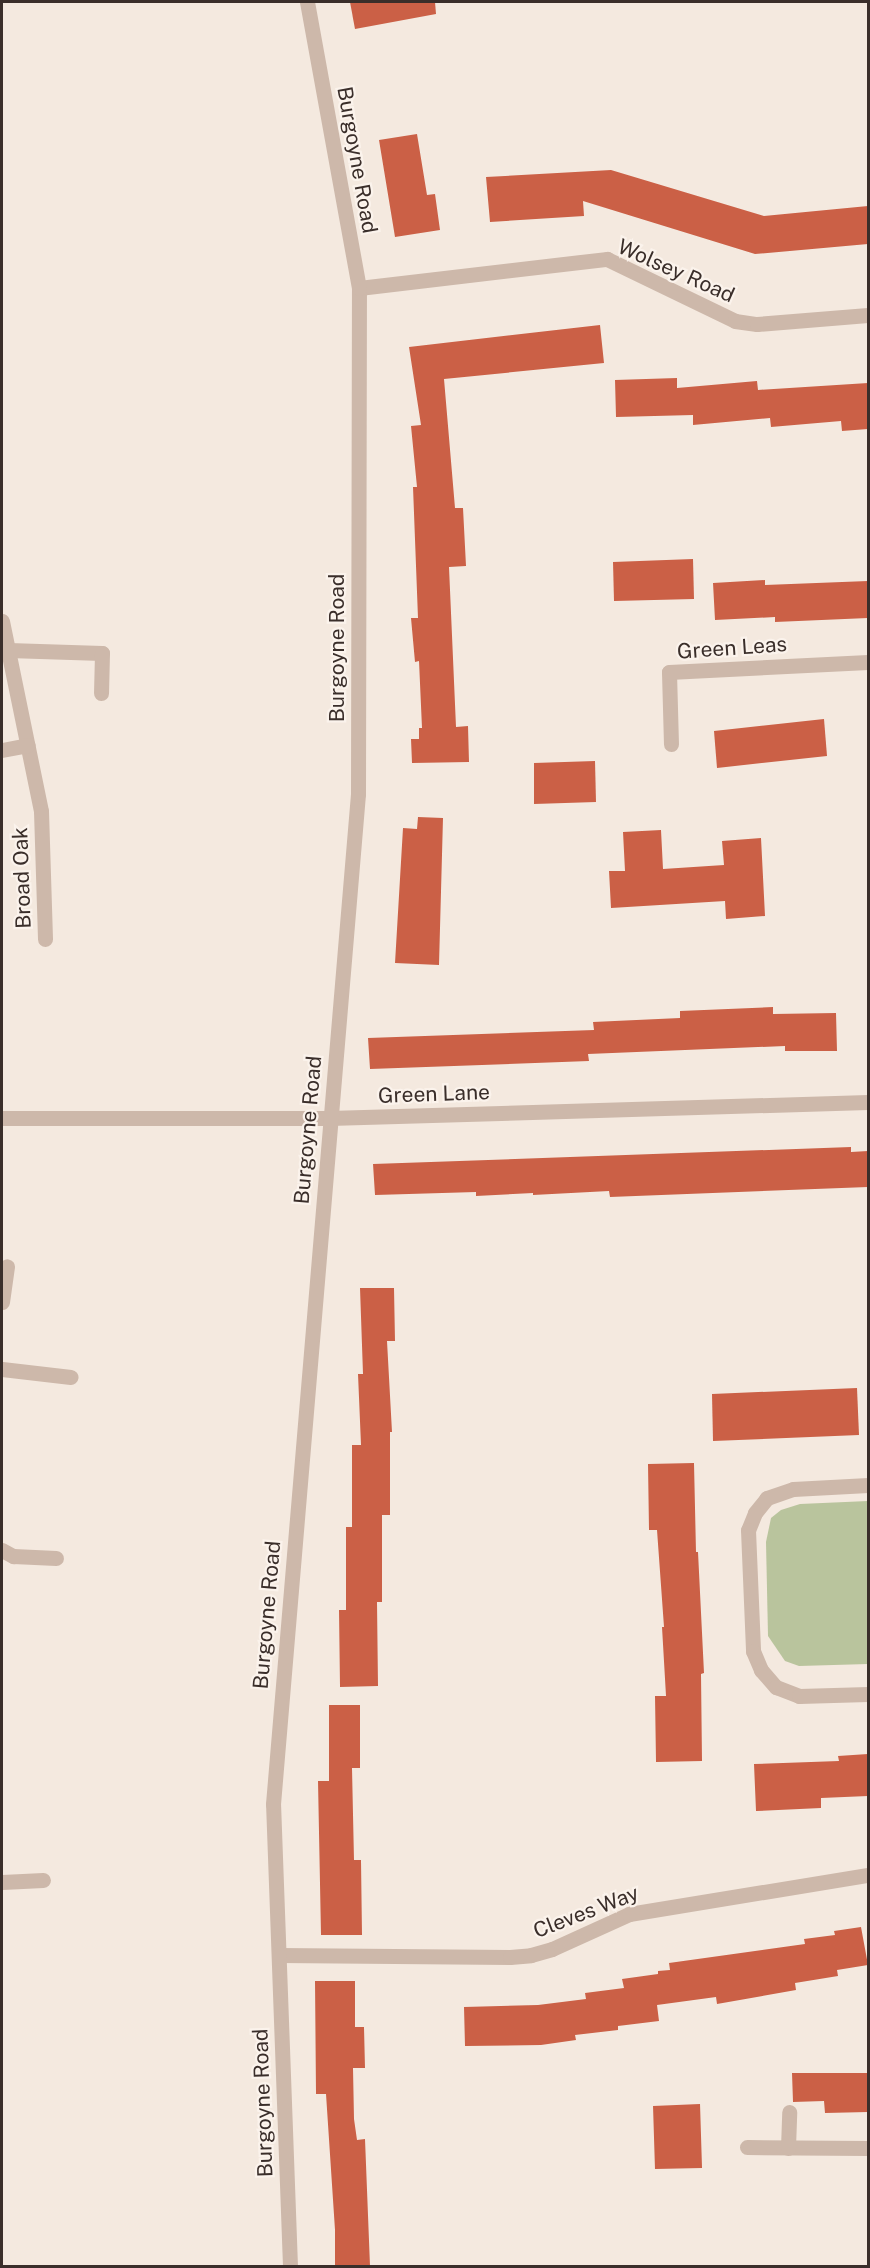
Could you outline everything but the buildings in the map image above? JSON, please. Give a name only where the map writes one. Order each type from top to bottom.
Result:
[{"type":"street","name":"Burgoyne Road","points":[[290,2266],[273,1803],[358,794],[359,288],[307,2]]},
{"type":"street","name":"Wolsey Road","points":[[359,288],[607,260],[735,321],[757,324],[868,315]]},
{"type":"street","name":"Broad Oak","points":[[2,621],[41,811],[45,939]]},
{"type":"street","points":[[8,650],[102,653],[101,693]]},
{"type":"street","name":"Green Leas","points":[[671,744],[669,672],[868,662]]},
{"type":"street","points":[[2,750],[28,745]]},
{"type":"street","name":"Green Lane","points":[[2,1118],[329,1118],[868,1102]]},
{"type":"street","points":[[2,1302],[7,1266]]},
{"type":"street","points":[[2,1369],[71,1377]]},
{"type":"street","points":[[868,1485],[793,1489],[767,1498],[755,1513],[748,1530],[753,1651],[761,1670],[776,1687],[799,1696],[868,1694]]},
{"type":"street","points":[[2,1550],[13,1556],[56,1558]]},
{"type":"street","name":"Cleves Way","points":[[279,1955],[510,1958],[552,1949],[629,1914],[868,1875]]},
{"type":"street","points":[[2,1882],[44,1880]]},
{"type":"street","points":[[788,2148],[789,2112]]},
{"type":"street","points":[[747,2147],[868,2148]]},
{"type":"green space","points":[[868,1501],[868,1664],[799,1666],[785,1661],[768,1636],[766,1542],[771,1518],[781,1510],[800,1504]]}]
